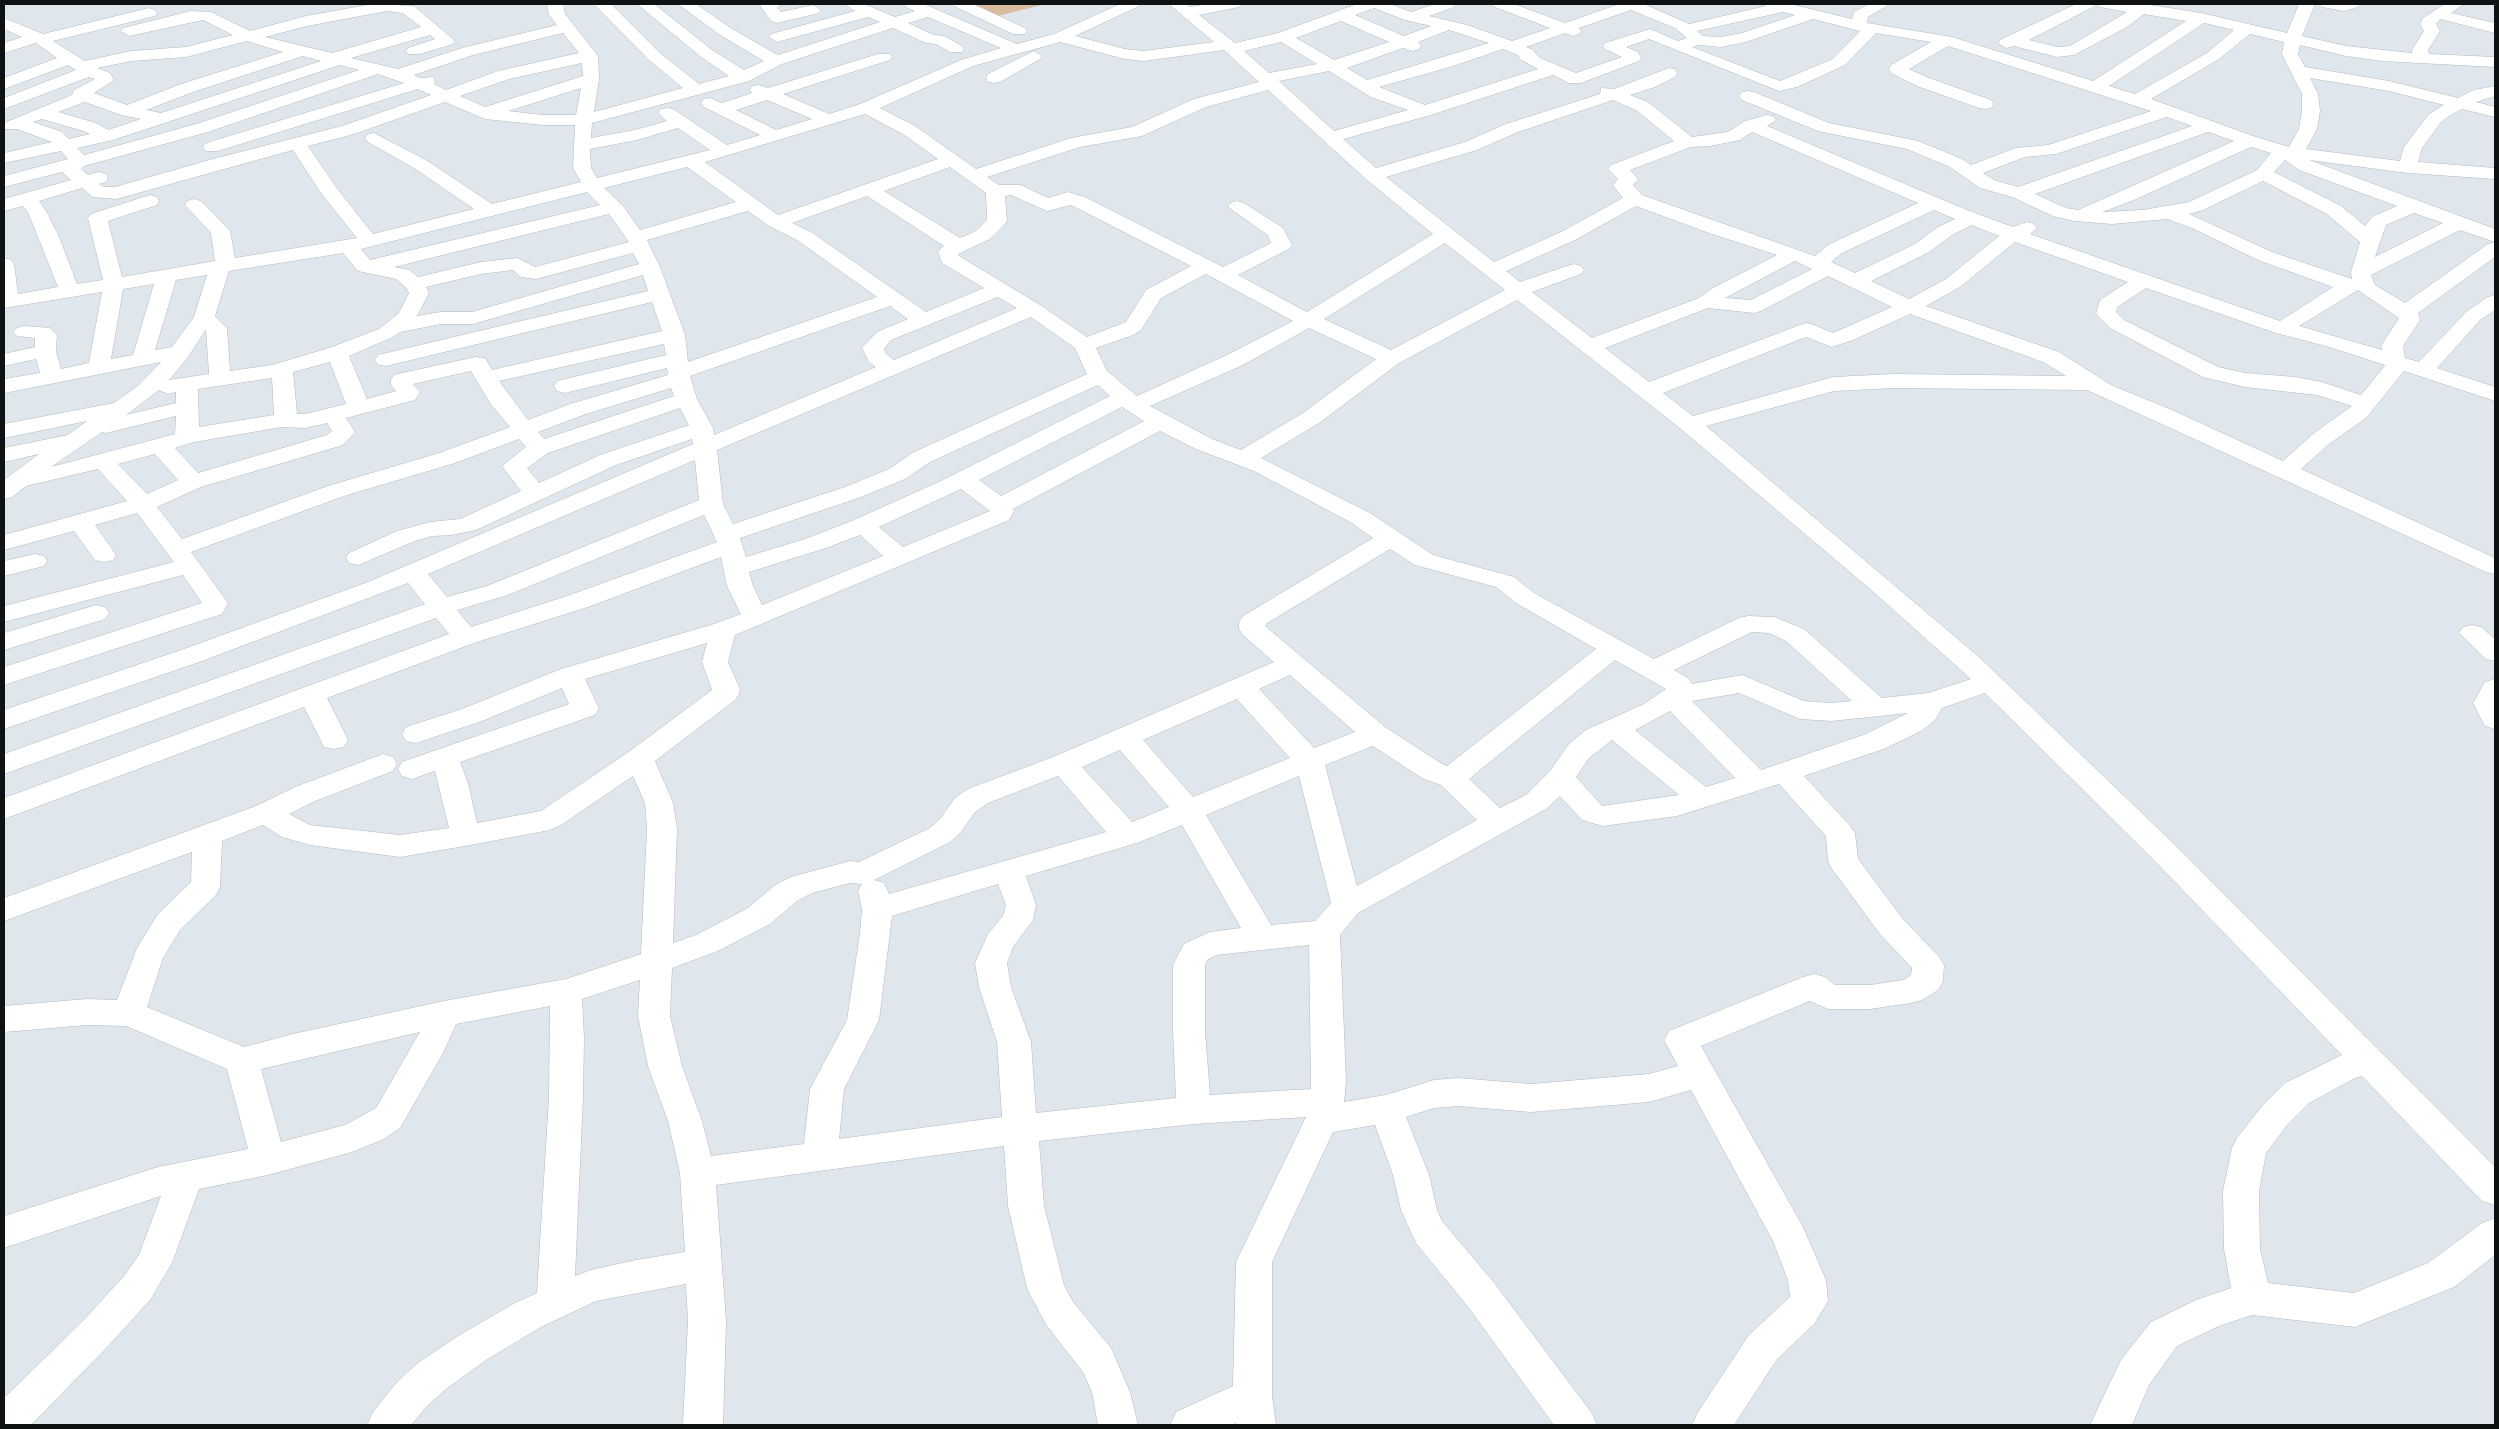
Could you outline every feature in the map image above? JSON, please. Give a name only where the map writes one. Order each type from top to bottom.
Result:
[{"type":"street","points":[[4,48],[43,41],[189,4]]},
{"type":"street","points":[[312,4],[322,18]]},
{"type":"street","points":[[602,4],[654,56],[694,91],[720,109],[776,137]]},
{"type":"street","points":[[645,4],[706,53],[764,94],[829,120]]},
{"type":"street","points":[[686,4],[726,32],[776,62]]},
{"type":"street","points":[[768,4],[777,18],[829,6]]},
{"type":"street","points":[[852,4],[932,40],[938,39],[956,49]]},
{"type":"street","points":[[910,4],[1018,50]]},
{"type":"street","points":[[961,4],[1048,41],[1144,56],[1230,47],[1284,37],[1371,4]]},
{"type":"street","points":[[12,300],[348,246],[691,161],[776,137],[866,108],[913,72],[967,63],[1048,41],[1132,4]]},
{"type":"street","points":[[1182,8],[1234,4]]},
{"type":"street","points":[[1377,4],[1411,17],[1468,26],[1507,46],[1527,53],[1526,56],[1575,79],[1642,106],[1679,137],[1689,142]]},
{"type":"street","points":[[1411,17],[1449,4]]},
{"type":"street","points":[[1865,27],[1860,15],[1880,4]]},
{"type":"street","points":[[1999,56],[1988,50],[2014,41],[2088,4]]},
{"type":"street","points":[[2111,4],[2201,18],[2247,28],[2291,47],[2445,84],[2460,90],[2467,101]]},
{"type":"street","points":[[1865,27],[1839,62],[1791,83],[1748,96],[1824,127],[1912,145],[1970,172],[1987,184],[2019,193],[2067,213],[2112,218],[2169,213],[2209,201],[2263,174],[2288,152],[2308,129],[2311,111],[2310,94],[2298,71],[2291,47],[2307,4]]},
{"type":"street","points":[[2326,4],[2344,6],[2353,4]]},
{"type":"street","points":[[2422,59],[2420,50],[2432,31],[2428,24],[2436,14],[2456,4]]},
{"type":"street","points":[[115,5],[143,5]]},
{"type":"street","points":[[4,104],[55,86],[78,61],[140,58],[186,52],[362,7],[392,5],[408,9],[446,41],[202,128],[4,182]]},
{"type":"street","points":[[1366,86],[1566,28],[1621,5],[1686,29],[1698,40]]},
{"type":"street","points":[[1686,29],[1736,11],[1777,5],[1865,27],[1946,40],[2138,100],[2250,141],[2288,152],[2408,168]]},
{"type":"street","points":[[1182,8],[1269,81],[1372,175],[1689,424],[1878,583],[1989,682],[2162,850],[2495,1190]]},
{"type":"street","points":[[1410,44],[1519,8]]},
{"type":"street","points":[[972,176],[1077,142],[1136,132],[1200,104],[1269,81],[1332,67],[1468,26],[1519,8],[1632,55],[1632,58],[1575,79]]},
{"type":"street","points":[[2014,41],[2039,48],[2067,52],[2105,34],[2142,8]]},
{"type":"street","points":[[1570,10],[1593,18]]},
{"type":"street","points":[[1736,11],[1767,30]]},
{"type":"street","points":[[777,37],[870,12]]},
{"type":"street","points":[[583,131],[657,107],[694,91],[740,78],[776,62],[928,12]]},
{"type":"street","points":[[1677,46],[1698,40],[1721,42],[1767,30],[1812,14]]},
{"type":"street","points":[[2436,14],[2495,28]]},
{"type":"street","points":[[4,84],[78,61],[130,31],[191,16],[205,15],[248,36],[270,44],[373,67],[398,74],[419,84]]},
{"type":"street","points":[[485,32],[560,15]]},
{"type":"street","points":[[560,15],[590,56],[591,79],[583,131],[582,168],[592,186],[612,207],[638,241],[664,303],[674,335],[679,378],[704,437],[711,504],[755,617]]},
{"type":"street","points":[[398,74],[468,51],[560,15]]},
{"type":"street","points":[[1341,15],[1410,44],[1444,64]]},
{"type":"street","points":[[2105,34],[2156,40],[2171,37],[2201,18]]},
{"type":"street","points":[[4,23],[43,41],[106,80],[82,95],[10,125]]},
{"type":"street","points":[[2121,24],[2136,37]]},
{"type":"street","points":[[4,158],[107,136],[432,28]]},
{"type":"street","points":[[2138,100],[2213,56],[2247,28]]},
{"type":"street","points":[[130,31],[133,32],[140,58]]},
{"type":"street","points":[[1611,46],[1650,34],[1778,86]]},
{"type":"street","points":[[1284,37],[1366,86],[1398,102],[1425,110]]},
{"type":"street","points":[[850,38],[913,72]]},
{"type":"street","points":[[1946,40],[1897,69],[1923,82],[1985,104]]},
{"type":"street","points":[[2095,87],[2156,40]]},
{"type":"street","points":[[4,65],[43,41]]},
{"type":"street","points":[[994,78],[1037,54],[1048,41]]},
{"type":"street","points":[[483,64],[578,42]]},
{"type":"street","points":[[216,61],[270,44]]},
{"type":"street","points":[[2291,47],[2422,59],[2495,62]]},
{"type":"street","points":[[822,48],[855,65]]},
{"type":"street","points":[[127,110],[187,88],[300,52]]},
{"type":"street","points":[[1368,55],[1402,76]]},
{"type":"street","points":[[192,152],[419,84],[447,85],[504,75],[590,56]]},
{"type":"street","points":[[1505,64],[1526,56]]},
{"type":"street","points":[[720,109],[884,57]]},
{"type":"street","points":[[2452,79],[2472,62]]},
{"type":"street","points":[[535,68],[558,88]]},
{"type":"street","points":[[1331,137],[1555,69]]},
{"type":"street","points":[[2298,71],[2467,101],[2495,112]]},
{"type":"street","points":[[1372,175],[1471,146],[1512,128],[1648,83],[1669,73]]},
{"type":"street","points":[[485,114],[558,88],[591,79]]},
{"type":"street","points":[[447,85],[485,114],[543,120],[583,131],[623,138],[681,122]]},
{"type":"street","points":[[10,125],[56,136],[79,160],[70,170],[100,193],[116,193],[219,163],[298,144],[381,120],[447,85]]},
{"type":"street","points":[[55,86],[127,110],[161,118]]},
{"type":"street","points":[[1398,102],[1428,91],[1456,100],[1477,112]]},
{"type":"street","points":[[2495,91],[2443,112],[2428,126],[2413,147],[2409,157],[2408,168],[2423,190],[2458,223],[2495,236]]},
{"type":"street","points":[[101,102],[126,93]]},
{"type":"street","points":[[657,107],[725,152]]},
{"type":"street","points":[[866,108],[909,130],[950,162],[995,191],[1014,189],[1047,205],[1068,198],[1078,201],[1306,320],[1391,358]]},
{"type":"street","points":[[1970,172],[2022,152],[2050,150],[2168,111]]},
{"type":"street","points":[[42,113],[90,127],[107,136]]},
{"type":"street","points":[[1790,113],[1751,125],[1734,136],[1723,140],[1689,142],[1617,169],[1629,179],[1622,185],[1636,199],[1716,229],[1794,254],[1910,307],[2051,358],[2103,390],[2495,566]]},
{"type":"street","points":[[1751,125],[2013,234],[2283,329],[2333,341],[2495,394]]},
{"type":"street","points":[[2019,193],[2208,126]]},
{"type":"street","points":[[374,138],[420,164],[488,210]]},
{"type":"street","points":[[1647,391],[1807,329],[1832,341],[1910,307],[1953,283],[2013,234],[2067,213],[2127,196],[2250,141]]},
{"type":"street","points":[[298,144],[328,188],[369,241]]},
{"type":"street","points":[[2288,152],[2306,166],[2423,190]]},
{"type":"street","points":[[691,161],[776,222],[804,236],[924,320]]},
{"type":"street","points":[[776,222],[950,162]]},
{"type":"street","points":[[2263,174],[2334,210],[2346,218],[2371,242]]},
{"type":"street","points":[[2358,280],[2374,227],[2379,221],[2423,190],[2495,174]]},
{"type":"street","points":[[4,205],[112,175]]},
{"type":"street","points":[[99,368],[114,283],[98,218],[206,183]]},
{"type":"street","points":[[870,190],[958,246]]},
{"type":"street","points":[[995,191],[997,221],[983,235],[948,251],[950,259],[1033,310],[1084,345],[1100,376],[1130,400],[1160,422],[1204,444],[1262,466],[1338,506],[1424,560],[1494,576],[1525,598],[1678,684],[1678,694],[1756,782]]},
{"type":"street","points":[[27,199],[49,237],[69,290]]},
{"type":"street","points":[[1492,270],[1559,240],[1636,199]]},
{"type":"street","points":[[1706,302],[1754,306],[1823,266],[1835,249],[1914,210],[1936,203]]},
{"type":"street","points":[[414,284],[481,268],[517,264],[528,273],[536,273],[751,204]]},
{"type":"street","points":[[7,489],[147,390],[166,371],[204,317],[220,267],[225,262],[223,239],[220,231],[194,205]]},
{"type":"street","points":[[365,267],[612,207]]},
{"type":"street","points":[[1084,345],[1134,326],[1153,294],[1172,282],[1215,271],[1282,245],[1276,232],[1237,207]]},
{"type":"street","points":[[2169,213],[2199,224],[2266,256],[2358,280],[2368,289],[2406,312],[2410,320],[2392,346],[2396,363],[2395,368],[2373,393],[2367,404],[2353,418],[2321,439],[2298,461],[2284,470]]},
{"type":"street","points":[[1854,282],[1922,248],[1945,231],[1972,218]]},
{"type":"street","points":[[2283,329],[2297,317],[2358,280],[2458,223]]},
{"type":"street","points":[[730,550],[817,543],[864,525],[1130,400],[1235,360],[1306,320],[1446,234]]},
{"type":"street","points":[[147,390],[274,371],[338,353],[386,333],[406,317],[415,304],[419,292],[414,284],[402,274],[365,267],[348,246]]},
{"type":"street","points":[[2406,312],[2495,248]]},
{"type":"street","points":[[1590,346],[1706,302],[1718,293],[1794,254]]},
{"type":"street","points":[[4,264],[12,300],[24,332]]},
{"type":"street","points":[[394,326],[441,318],[473,318],[650,267]]},
{"type":"street","points":[[1243,459],[1311,418],[1391,358],[1499,303],[1518,290],[1574,270]]},
{"type":"street","points":[[536,273],[553,295]]},
{"type":"street","points":[[142,359],[166,275]]},
{"type":"street","points":[[2143,281],[2107,304],[2106,312],[2117,324],[2211,372],[2236,378],[2295,384],[2322,389],[2367,404]]},
{"type":"street","points":[[892,369],[876,356],[873,348],[884,336],[1000,289]]},
{"type":"street","points":[[4,614],[182,557],[336,491],[447,458],[578,409],[679,378],[894,298]]},
{"type":"street","points":[[2422,371],[2473,316],[2495,301]]},
{"type":"street","points":[[7,489],[187,436],[286,421],[305,421],[408,395],[409,392],[402,385],[402,380],[476,360],[664,303]]},
{"type":"street","points":[[4,720],[277,624],[413,572],[704,437],[892,369],[1033,310]]},
{"type":"street","points":[[204,317],[217,328],[220,380]]},
{"type":"street","points":[[4,339],[24,332],[43,332],[46,335],[45,351],[52,377]]},
{"type":"street","points":[[386,360],[476,360],[553,363],[674,335]]},
{"type":"street","points":[[4,360],[45,351]]},
{"type":"street","points":[[4,386],[180,352]]},
{"type":"street","points":[[338,353],[359,408]]},
{"type":"street","points":[[476,360],[522,429],[540,448]]},
{"type":"street","points":[[553,363],[578,409]]},
{"type":"street","points":[[274,371],[283,374],[286,421]]},
{"type":"street","points":[[4,809],[465,637],[730,550],[844,495],[897,474],[931,452],[1100,376]]},
{"type":"street","points":[[565,386],[679,378]]},
{"type":"street","points":[[534,493],[514,466],[540,448],[679,378]]},
{"type":"street","points":[[1689,424],[1833,384],[1894,381],[2092,383]]},
{"type":"street","points":[[187,384],[187,436]]},
{"type":"street","points":[[4,431],[125,407]]},
{"type":"street","points":[[4,455],[188,407]]},
{"type":"street","points":[[4,543],[81,523],[143,504],[193,482],[335,440],[344,432],[333,415]]},
{"type":"street","points":[[1000,506],[1160,422]]},
{"type":"street","points":[[358,558],[406,536],[430,529],[467,525],[608,460],[704,437]]},
{"type":"street","points":[[159,445],[193,482]]},
{"type":"street","points":[[4,676],[212,608],[215,602],[143,504],[102,460]]},
{"type":"street","points":[[416,734],[472,715],[570,675],[722,630],[900,558],[1000,515],[1002,511],[1000,506],[962,479]]},
{"type":"street","points":[[4,764],[441,606],[496,591],[711,504]]},
{"type":"street","points":[[81,523],[104,555]]},
{"type":"street","points":[[864,525],[900,558]]},
{"type":"street","points":[[1390,538],[1252,622],[1252,629],[1375,734],[1432,771],[1451,778],[1497,822]]},
{"type":"street","points":[[4,569],[35,561]]},
{"type":"street","points":[[413,572],[465,637]]},
{"type":"street","points":[[4,642],[96,613]]},
{"type":"street","points":[[1653,670],[1748,624],[1774,625],[1801,640],[1878,709]]},
{"type":"street","points":[[266,814],[292,830],[310,836],[377,845],[400,846],[540,823],[551,818],[640,758],[725,694],[726,689],[715,662],[722,630]]},
{"type":"street","points":[[2472,633],[2495,653]]},
{"type":"street","points":[[1451,778],[1615,647]]},
{"type":"street","points":[[4,1019],[87,1012],[129,1013],[242,1062],[293,1047],[444,1014],[566,991],[655,963],[716,938],[759,916],[786,893],[802,885],[850,872],[863,873],[940,835],[950,826],[965,804],[978,796],[1063,764],[1292,664]]},
{"type":"street","points":[[412,770],[572,712],[585,710],[570,675]]},
{"type":"street","points":[[1190,1425],[1254,1411],[1254,1262],[1324,1111],[1329,1081],[1324,932],[1347,905],[1536,802],[1560,778],[1578,751],[1596,737],[1654,710],[1678,694],[1742,684],[1800,710],[1831,712],[1878,709],[1931,702],[1989,682]]},
{"type":"street","points":[[1241,686],[1310,762],[1347,905]]},
{"type":"street","points":[[2495,688],[2487,704],[2495,720]]},
{"type":"street","points":[[311,694],[334,740]]},
{"type":"street","points":[[1560,778],[1592,813],[1603,816],[1677,806],[1756,782],[1876,740],[1911,725],[1925,714],[1931,702]]},
{"type":"street","points":[[1615,728],[1702,799]]},
{"type":"street","points":[[877,909],[1127,836],[1375,734]]},
{"type":"street","points":[[1124,737],[1189,811],[1262,936]]},
{"type":"street","points":[[444,757],[454,783],[465,836]]},
{"type":"street","points":[[640,758],[659,803],[662,829],[654,1016],[665,1066],[685,1120],[698,1174],[705,1265],[707,1331],[703,1425]]},
{"type":"street","points":[[4,910],[207,834],[266,814],[305,794],[383,764]]},
{"type":"street","points":[[1063,764],[1127,836]]},
{"type":"street","points":[[1712,1425],[1763,1347],[1801,1312],[1809,1301],[1808,1280],[1789,1236],[1681,1040],[1814,986],[1828,997],[1870,997],[1910,991],[1927,981],[1928,965],[1891,926],[1843,861],[1840,833],[1784,772]]},
{"type":"street","points":[[129,1013],[148,956],[169,922],[205,887],[207,880],[207,834]]},
{"type":"street","points":[[1009,872],[1021,905],[1018,920],[999,942],[991,963],[995,987],[1014,1042],[1026,1206],[1046,1288],[1060,1314],[1097,1360],[1110,1392],[1119,1425]]},
{"type":"street","points":[[820,1156],[827,1089],[863,1020],[876,933],[877,909],[872,880],[863,873]]},
{"type":"street","points":[[1194,1110],[1189,1032],[1189,965],[1195,952],[1210,944],[1262,936],[1324,932]]},
{"type":"street","points":[[555,1303],[567,1087],[568,1038],[566,991]]},
{"type":"street","points":[[4,1232],[131,1190],[186,1176],[268,1160],[352,1138],[388,1118],[431,1044],[444,1014]]},
{"type":"street","points":[[2252,1298],[2242,1249],[2241,1191],[2249,1148],[2275,1115],[2297,1092],[2343,1069],[2367,1060]]},
{"type":"street","points":[[242,1062],[268,1160]]},
{"type":"street","points":[[698,1174],[1020,1128],[1194,1110],[1324,1111],[1386,1109],[1434,1094],[1458,1092],[1531,1098],[1649,1088],[1681,1080],[1697,1072]]},
{"type":"street","points":[[1386,1109],[1412,1175],[1419,1210],[1429,1232],[1482,1296],[1577,1425]]},
{"type":"street","points":[[4,1425],[96,1333],[137,1288],[154,1263],[186,1176]]},
{"type":"street","points":[[2110,1425],[2115,1419],[2135,1373],[2164,1334],[2209,1312],[2252,1298],[2355,1310],[2441,1275],[2495,1234]]},
{"type":"street","points":[[387,1425],[412,1394],[432,1376],[472,1348],[528,1315],[591,1286],[636,1276],[705,1265]]},
{"type":"shaded area","points":[[970,4],[1045,4],[998,16]]}]
